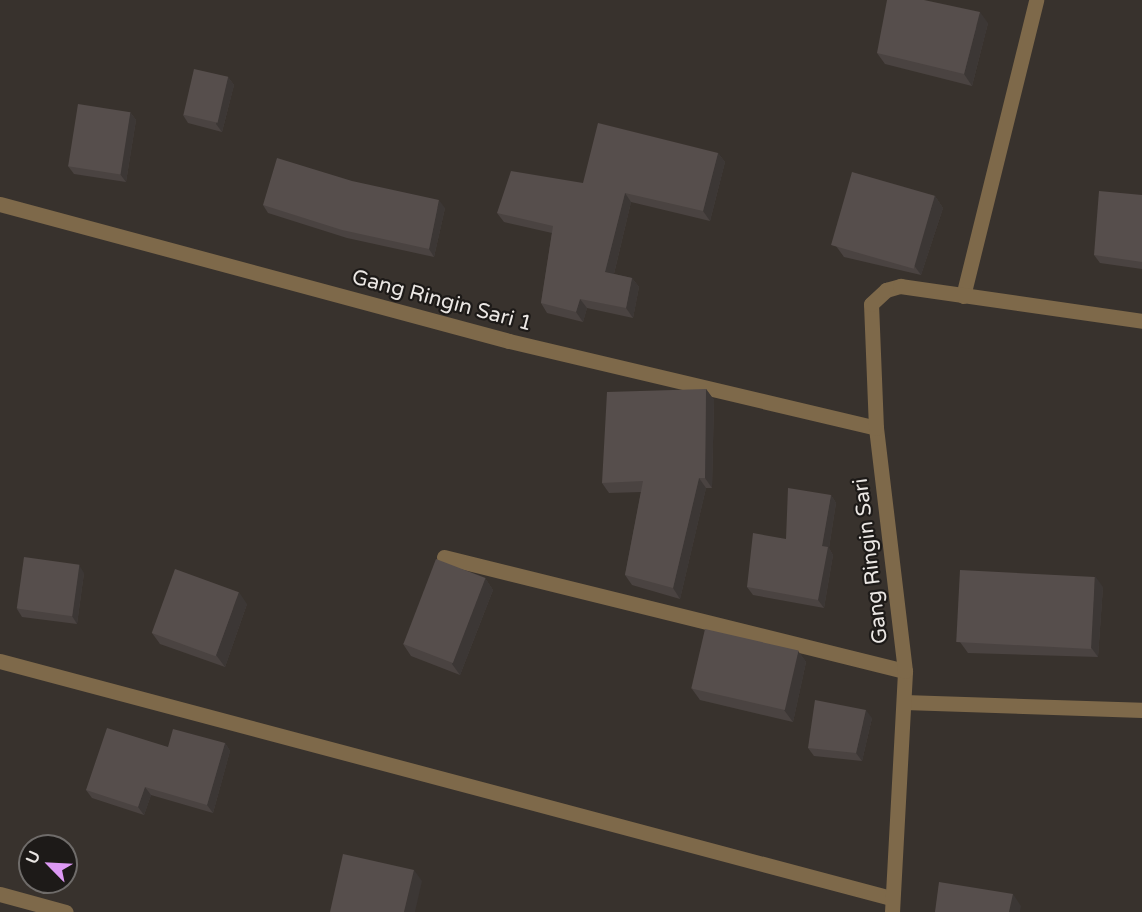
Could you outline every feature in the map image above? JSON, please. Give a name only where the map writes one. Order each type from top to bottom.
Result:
[{"type":"street","points":[[1036,0],[963,296],[1142,321]]},
{"type":"street","name":"Gang Ringin Sari 1","points":[[0,204],[509,341],[876,428]]},
{"type":"street","name":"Gang Ringin Sari","points":[[892,905],[904,702],[876,428],[871,304],[886,290],[900,286],[963,296]]},
{"type":"street","points":[[444,557],[899,670]]},
{"type":"street","points":[[0,661],[892,905]]},
{"type":"street","points":[[904,702],[1142,710]]},
{"type":"street","points":[[0,894],[66,912]]},
{"type":"building","points":[[887,0],[924,0],[980,12],[964,74],[877,53]]},
{"type":"building","points":[[194,69],[228,77],[218,123],[183,115]]},
{"type":"building","points":[[78,104],[130,112],[120,175],[68,166]]},
{"type":"building","points":[[598,123],[718,153],[703,211],[625,193],[605,272],[632,278],[626,308],[580,299],[576,312],[541,303],[553,226],[497,213],[511,171],[583,183]]},
{"type":"building","points":[[277,158],[352,181],[439,200],[429,249],[342,230],[263,205]]},
{"type":"building","points":[[852,172],[935,196],[914,269],[831,245]]},
{"type":"building","points":[[1099,191],[1142,195],[1142,262],[1094,255]]},
{"type":"building","points":[[706,389],[705,478],[699,478],[673,588],[625,575],[643,481],[602,483],[607,392]]},
{"type":"building","points":[[788,488],[831,495],[822,546],[828,547],[818,600],[747,587],[753,533],[786,539]]},
{"type":"building","points":[[24,557],[79,565],[72,616],[17,608]]},
{"type":"building","points":[[436,559],[485,578],[453,663],[403,644]]},
{"type":"building","points":[[175,569],[239,592],[216,656],[152,633]]},
{"type":"building","points":[[960,570],[1095,577],[1091,649],[956,642]]},
{"type":"building","points":[[705,629],[799,651],[785,710],[691,688]]},
{"type":"building","points":[[815,700],[866,710],[856,753],[808,748]]},
{"type":"building","points":[[107,728],[168,747],[173,729],[225,743],[207,805],[145,787],[138,807],[86,790]]},
{"type":"building","points":[[343,854],[414,870],[404,912],[330,912]]},
{"type":"building","points":[[939,882],[1013,894],[1009,912],[935,912]]}]
